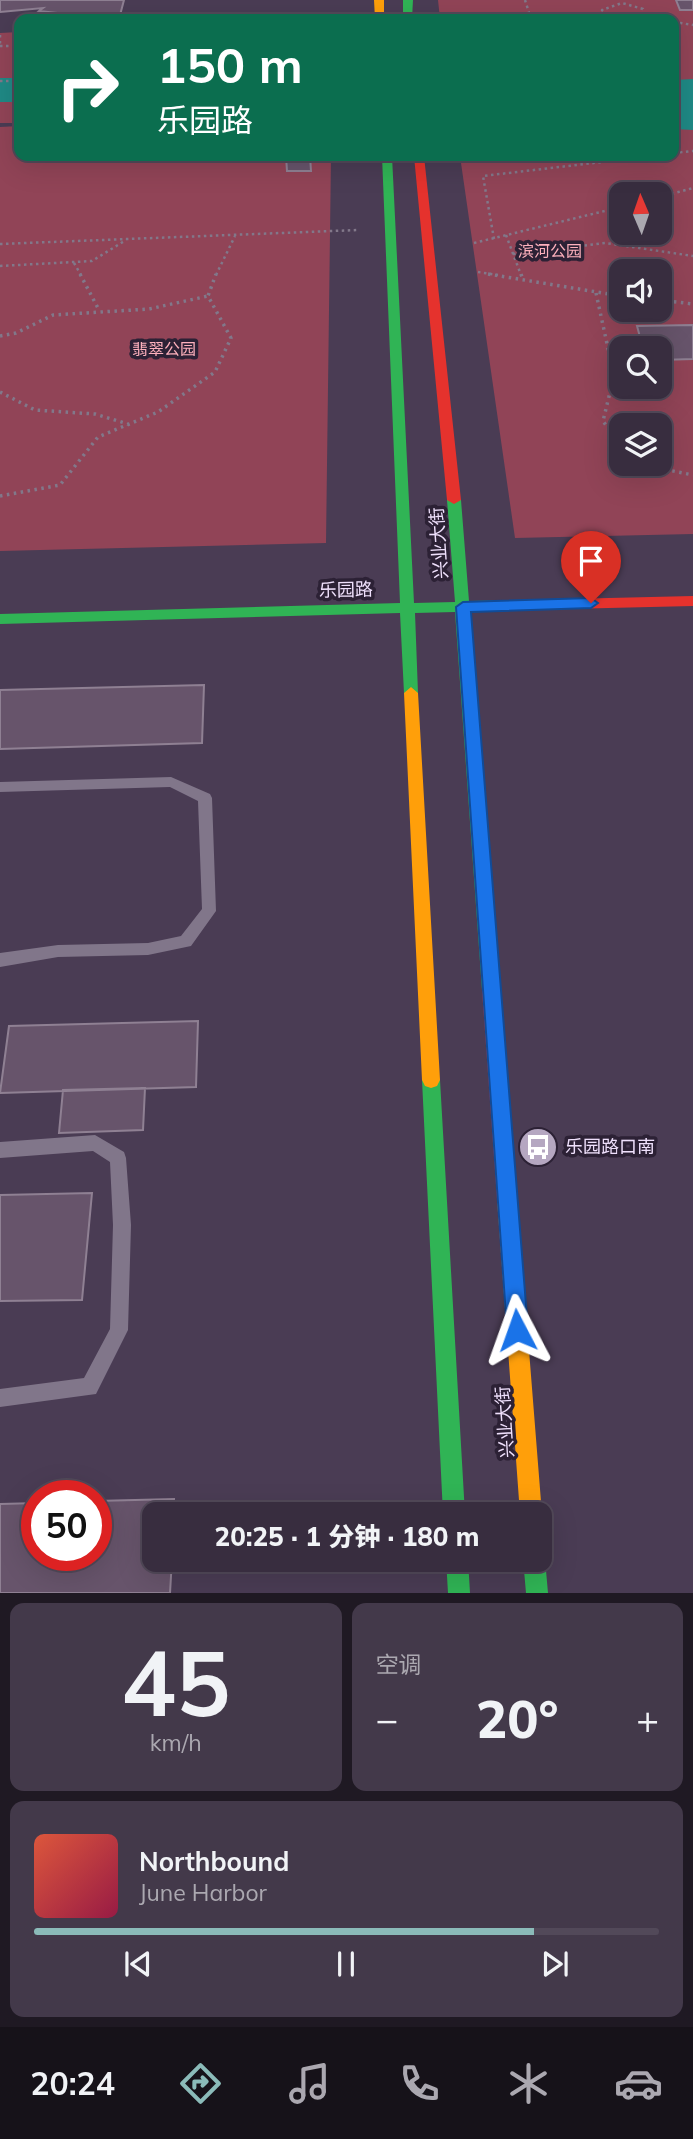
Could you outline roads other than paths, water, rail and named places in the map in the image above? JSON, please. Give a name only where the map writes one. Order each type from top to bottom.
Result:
[{"type":"main road","name":"兴业大街","points":[[387,161],[406,608],[453,1502]]},
{"type":"main road","name":"兴业大街","points":[[420,161],[453,480],[530,1502]]},
{"type":"main road","name":"乐园路","points":[[0,619],[693,601]]},
{"type":"main road","points":[[458,1572],[459,1593]]},
{"type":"main road","points":[[535,1572],[537,1593]]},
{"type":"lane","points":[[0,787],[171,782],[205,799],[209,911],[186,941],[148,948],[58,951],[0,960]]},
{"type":"lane","points":[[0,1150],[95,1143],[118,1158],[122,1225],[119,1330],[89,1387],[0,1398]]},
{"type":"waterway","points":[[0,90],[14,90]]},
{"type":"place","name":"乐园路口南","points":[[538,1147]]},
{"type":"park label","name":"滨河公园","points":[[550,251]]},
{"type":"park label","name":"翡翠公园","points":[[164,349]]}]
